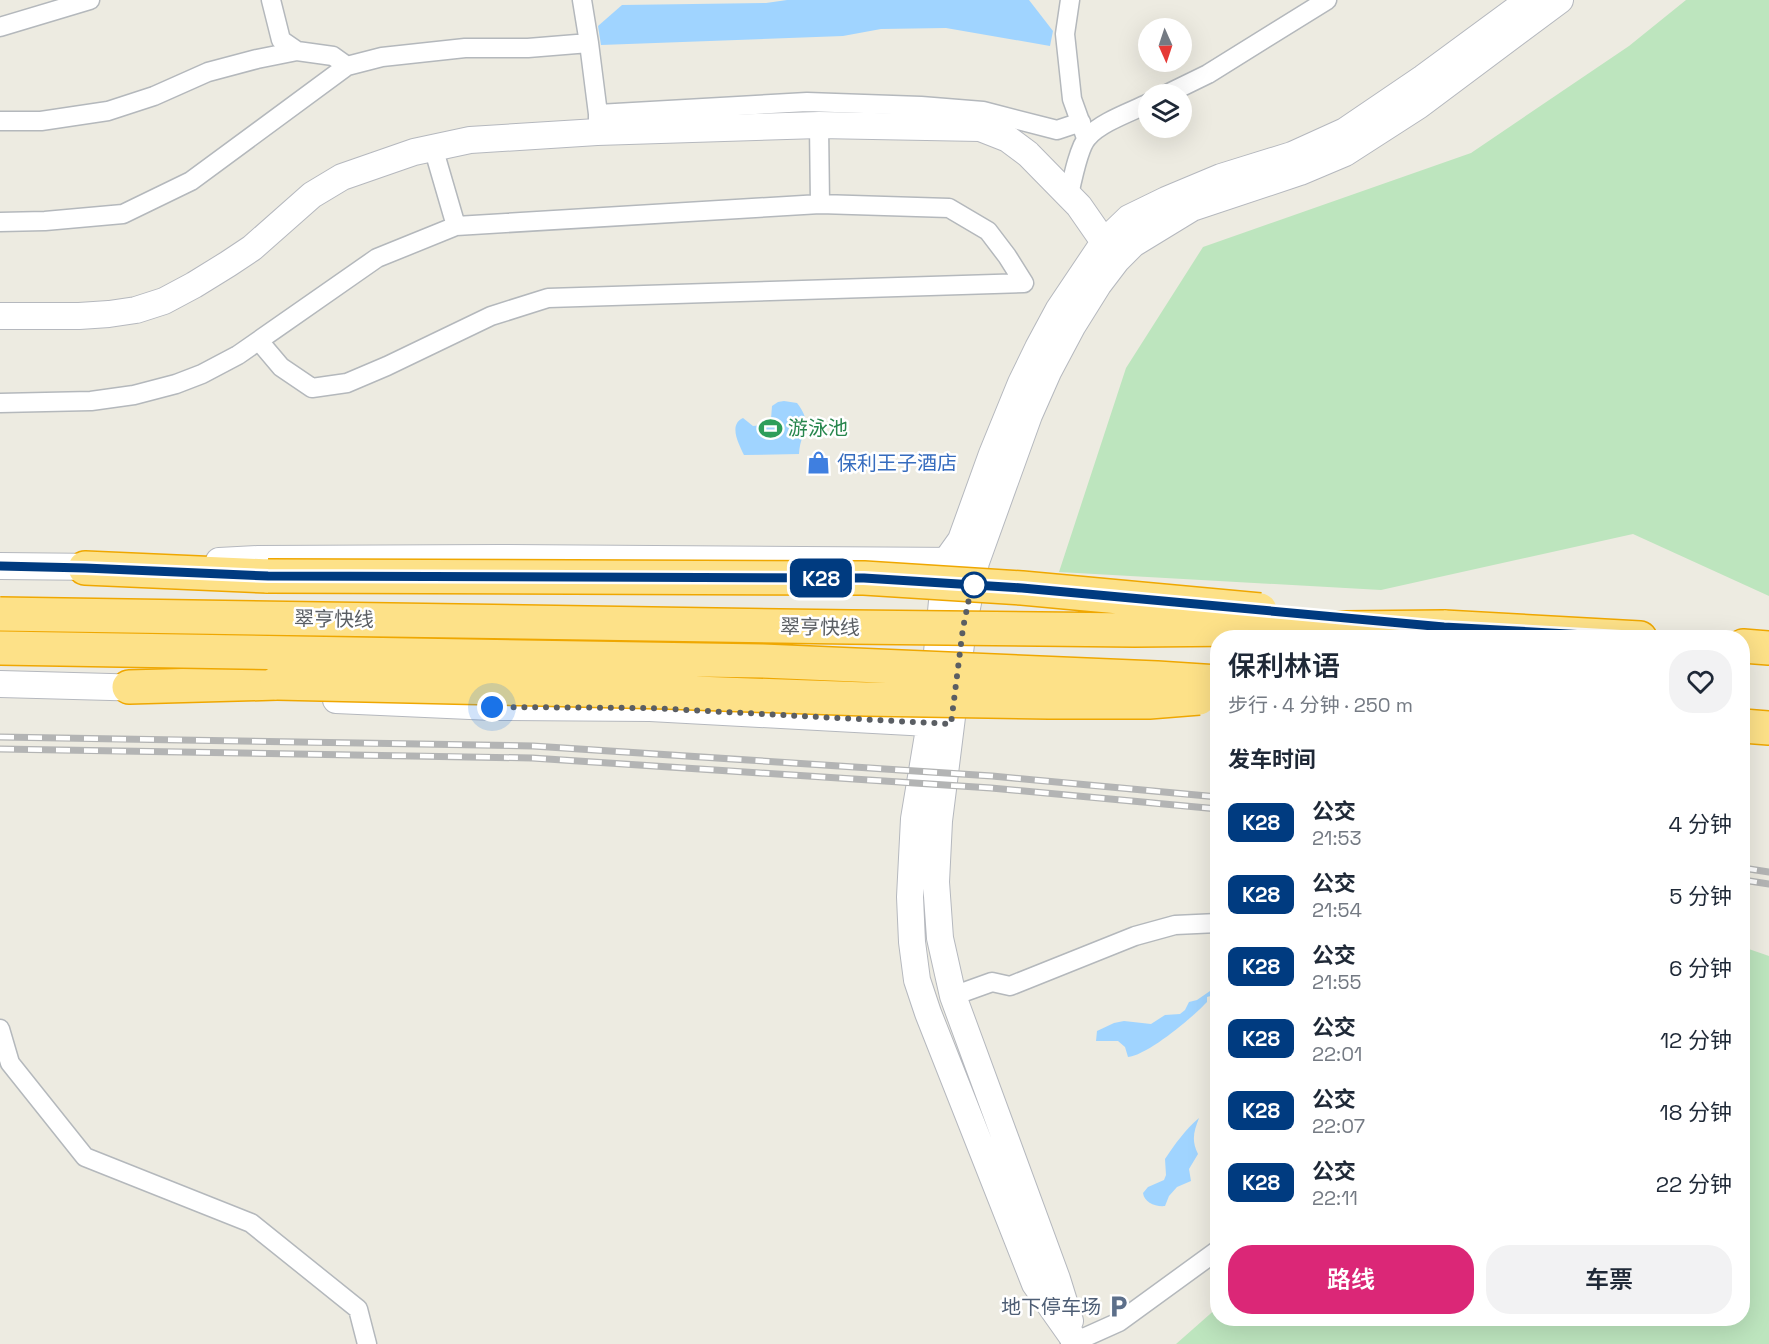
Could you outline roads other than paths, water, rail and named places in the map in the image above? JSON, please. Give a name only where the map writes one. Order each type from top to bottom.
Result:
[{"type":"highway","points":[[85,568],[268,576],[864,578],[1022,588],[1444,627]]},
{"type":"highway","name":"翠亨快线","points":[[0,614],[863,627],[1147,630],[1444,627],[1504,630]]},
{"type":"highway","points":[[1750,647],[1769,648]]},
{"type":"highway","name":"翠亨快线","points":[[0,648],[762,661],[1210,682]]},
{"type":"highway","points":[[129,687],[277,683],[1038,702],[1149,702],[1210,698]]},
{"type":"highway","points":[[1750,727],[1769,728]]},
{"type":"street","points":[[0,27],[90,0]]},
{"type":"street","points":[[271,0],[281,39],[297,51]]},
{"type":"street","points":[[582,0],[590,43],[598,123]]},
{"type":"street","points":[[1069,195],[1083,130],[1072,99],[1065,34],[1070,0]]},
{"type":"street","points":[[1188,84],[1208,74],[1327,0]]},
{"type":"street","points":[[1074,1343],[1035,1284],[928,1013],[917,980],[912,942],[910,897],[914,819],[940,724],[976,562],[1029,415],[1048,372],[1098,285],[1110,251],[1129,218],[1221,177],[1292,155],[1345,131],[1423,78],[1529,0]]},
{"type":"street","points":[[1074,1343],[1058,1279],[953,996],[940,938],[936,882],[946,561],[961,540],[992,454],[1038,348],[1059,309],[1110,251],[1133,244],[1192,208],[1300,172],[1345,153],[1418,106],[1560,0]]},
{"type":"street","points":[[0,222],[45,221],[123,214],[191,181],[347,66],[382,57],[465,48],[528,48],[590,43]]},
{"type":"street","points":[[0,121],[41,121],[108,111],[154,96],[208,72],[257,58],[297,51],[333,56],[347,66]]},
{"type":"street","points":[[0,316],[109,314],[136,310],[164,301],[252,248],[312,195],[342,177],[433,147],[470,140],[598,123],[807,102],[921,106],[983,111],[1057,129],[1083,130],[1101,127],[1138,108]]},
{"type":"street","points":[[598,123],[980,128],[1008,139],[1028,154],[1079,206],[1110,251]]},
{"type":"street","points":[[819,125],[820,204]]},
{"type":"street","points":[[433,147],[456,226]]},
{"type":"street","points":[[0,403],[91,401],[134,395],[176,384],[202,374],[238,355],[377,258],[456,226],[820,204],[949,208],[988,231],[1024,283],[548,298],[491,316],[347,383],[312,388],[281,366],[259,341]]},
{"type":"street","points":[[0,566],[85,568],[258,559],[499,558],[976,562]]},
{"type":"street","points":[[0,684],[129,687],[480,707],[650,708],[940,724]]},
{"type":"street","points":[[953,996],[992,982],[1010,986],[1135,936],[1175,925],[1210,923]]},
{"type":"street","points":[[0,1029],[5,1064],[85,1157],[250,1223],[358,1309],[367,1344]]},
{"type":"street","points":[[1074,1343],[1119,1322],[1210,1256]]},
{"type":"water","points":[[787,0],[1029,0],[1053,31],[1050,46],[946,28],[881,29],[843,36],[601,45],[598,26],[622,5],[766,3]]},
{"type":"water","name":"游泳池","points":[[784,401],[797,403],[805,417],[806,423],[799,454],[744,455],[736,435],[736,425],[743,418],[753,426],[763,425],[771,419],[772,406]]},
{"type":"water","points":[[1210,991],[1207,1002],[1192,1017],[1158,1043],[1137,1055],[1128,1057],[1125,1047],[1118,1041],[1096,1041],[1097,1031],[1114,1023],[1124,1021],[1151,1024],[1165,1015],[1180,1014],[1189,1002],[1197,1000]]},
{"type":"water","points":[[1199,1118],[1194,1136],[1198,1154],[1189,1169],[1191,1181],[1177,1187],[1169,1196],[1165,1206],[1151,1203],[1145,1199],[1143,1193],[1148,1187],[1164,1180],[1165,1159],[1180,1137]]},
{"type":"railway","points":[[0,737],[533,746],[992,776],[1210,796]]},
{"type":"railway","points":[[0,749],[532,758],[991,788],[1210,808]]},
{"type":"railway","points":[[1750,869],[1769,872]]},
{"type":"railway","points":[[1750,881],[1769,884]]},
{"type":"place","name":"游泳池","points":[[770,428]]},
{"type":"place","name":"保利王子酒店","points":[[819,463]]},
{"type":"place","name":"地下停车场","points":[[1119,1307]]}]
